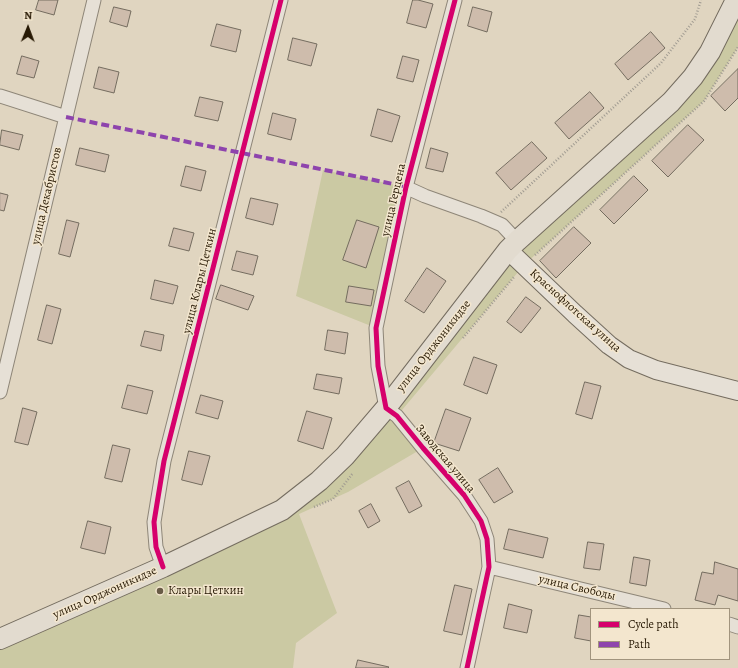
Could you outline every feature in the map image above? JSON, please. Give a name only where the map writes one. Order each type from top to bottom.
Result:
[{"type":"main road","name":"улица Орджоникидзе","points":[[0,639],[163,567],[282,510],[319,480],[345,456],[386,408],[513,246],[671,102],[693,77],[710,52],[736,2]]},
{"type":"street","name":"улица Декабристов","points":[[0,392],[94,0]]},
{"type":"street","name":"улица Клары Цеткин","points":[[163,567],[156,547],[154,522],[164,461],[281,0]]},
{"type":"street","name":"улица Герцена","points":[[386,408],[378,366],[376,328],[405,186],[455,0]]},
{"type":"street","points":[[0,96],[66,117]]},
{"type":"street","name":"Краснофлотская улица","points":[[405,186],[425,196],[502,225],[513,246],[575,314],[609,345],[628,358],[656,370],[738,391]]},
{"type":"street","name":"Заводская улица","points":[[386,408],[397,416],[464,495],[481,521],[487,539],[489,568],[467,668]]},
{"type":"street","name":"улица Свободы","points":[[489,568],[660,608]]},
{"type":"path","points":[[492,220],[661,62],[694,19],[701,0]]},
{"type":"shaded area","points":[[738,0],[738,47],[704,101],[524,265],[397,416],[423,448],[348,492],[299,514],[337,613],[296,643],[293,668],[0,668],[0,639],[163,567],[319,480],[508,250],[671,102]]},
{"type":"shaded area","points":[[323,170],[406,187],[376,328],[296,296]]},
{"type":"building","points":[[39,0],[58,0],[54,15],[36,10]]},
{"type":"building","points":[[413,0],[433,4],[426,28],[407,23]]},
{"type":"building","points":[[114,7],[131,11],[127,27],[110,22]]},
{"type":"building","points":[[473,7],[492,12],[487,32],[468,26]]},
{"type":"building","points":[[217,24],[241,30],[236,52],[211,46]]},
{"type":"building","points":[[651,32],[665,48],[628,80],[615,64]]},
{"type":"building","points":[[293,38],[317,44],[311,66],[288,60]]},
{"type":"building","points":[[22,56],[39,61],[34,78],[17,74]]},
{"type":"building","points":[[403,56],[419,60],[413,82],[397,78]]},
{"type":"building","points":[[99,67],[119,72],[114,93],[94,88]]},
{"type":"building","points":[[738,69],[738,98],[725,111],[711,96]]},
{"type":"building","points":[[590,92],[604,108],[569,139],[555,123]]},
{"type":"building","points":[[200,97],[223,102],[218,121],[195,116]]},
{"type":"building","points":[[378,109],[400,116],[392,142],[371,136]]},
{"type":"building","points":[[273,113],[296,119],[291,140],[268,134]]},
{"type":"building","points":[[688,125],[704,140],[668,177],[652,161]]},
{"type":"building","points":[[2,130],[23,135],[19,150],[0,145]]},
{"type":"building","points":[[532,142],[547,158],[511,190],[496,173]]},
{"type":"building","points":[[80,148],[109,155],[105,172],[76,165]]},
{"type":"building","points":[[431,148],[448,153],[443,172],[426,168]]},
{"type":"building","points":[[186,166],[206,171],[201,191],[181,186]]},
{"type":"building","points":[[634,176],[648,190],[614,224],[600,210]]},
{"type":"building","points":[[0,193],[8,195],[4,211],[0,210]]},
{"type":"building","points":[[251,198],[278,204],[273,225],[246,218]]},
{"type":"building","points":[[67,220],[79,223],[70,257],[59,254]]},
{"type":"building","points":[[357,220],[379,227],[366,268],[343,260]]},
{"type":"building","points":[[574,227],[591,243],[556,278],[540,261]]},
{"type":"building","points":[[174,228],[194,233],[189,251],[169,246]]},
{"type":"building","points":[[237,251],[258,256],[253,275],[232,270]]},
{"type":"building","points":[[427,268],[446,281],[424,313],[405,301]]},
{"type":"building","points":[[155,280],[178,286],[173,304],[151,299]]},
{"type":"building","points":[[221,285],[254,296],[248,310],[216,299]]},
{"type":"building","points":[[349,286],[374,290],[371,306],[346,302]]},
{"type":"building","points":[[526,297],[541,308],[521,333],[507,322]]},
{"type":"building","points":[[47,305],[61,309],[52,344],[38,340]]},
{"type":"building","points":[[328,330],[348,333],[345,354],[325,350]]},
{"type":"building","points":[[145,331],[164,335],[161,351],[141,346]]},
{"type":"building","points":[[474,357],[497,365],[487,394],[464,385]]},
{"type":"building","points":[[317,374],[342,378],[339,394],[314,389]]},
{"type":"building","points":[[585,382],[601,386],[592,419],[576,414]]},
{"type":"building","points":[[128,385],[153,391],[147,414],[122,408]]},
{"type":"building","points":[[201,395],[223,401],[218,419],[196,413]]},
{"type":"building","points":[[23,408],[37,412],[28,445],[15,442]]},
{"type":"building","points":[[446,409],[471,418],[459,451],[434,443]]},
{"type":"building","points":[[307,411],[332,418],[323,449],[298,441]]},
{"type":"building","points":[[113,445],[130,449],[122,482],[105,478]]},
{"type":"building","points":[[189,451],[210,456],[202,485],[182,480]]},
{"type":"building","points":[[498,468],[513,492],[494,503],[479,480]]},
{"type":"building","points":[[409,481],[422,506],[409,513],[396,488]]},
{"type":"building","points":[[371,504],[380,521],[368,528],[359,511]]},
{"type":"building","points":[[88,521],[111,527],[105,554],[81,548]]},
{"type":"building","points":[[509,529],[548,538],[543,558],[504,549]]},
{"type":"building","points":[[588,542],[604,544],[600,570],[584,568]]},
{"type":"building","points":[[634,557],[650,560],[646,586],[630,583]]},
{"type":"building","points":[[715,562],[738,569],[738,601],[718,595],[715,605],[695,600],[702,572],[713,574]]},
{"type":"building","points":[[455,585],[472,589],[462,635],[444,631]]},
{"type":"building","points":[[509,604],[532,610],[527,633],[504,628]]},
{"type":"building","points":[[579,615],[590,617],[590,641],[575,638]]},
{"type":"building","points":[[358,660],[389,667],[356,668]]},
{"type":"marked path","points":[[66,117],[403,186]]},
{"type":"cycle path","points":[[163,567],[156,547],[154,522],[164,461],[281,0]]},
{"type":"cycle path","points":[[455,0],[406,187],[376,328],[378,366],[386,408],[397,416],[464,495],[481,521],[487,539],[489,567],[467,668]]},
{"type":"place","name":"Клары Цеткин","points":[[160,591]]}]
